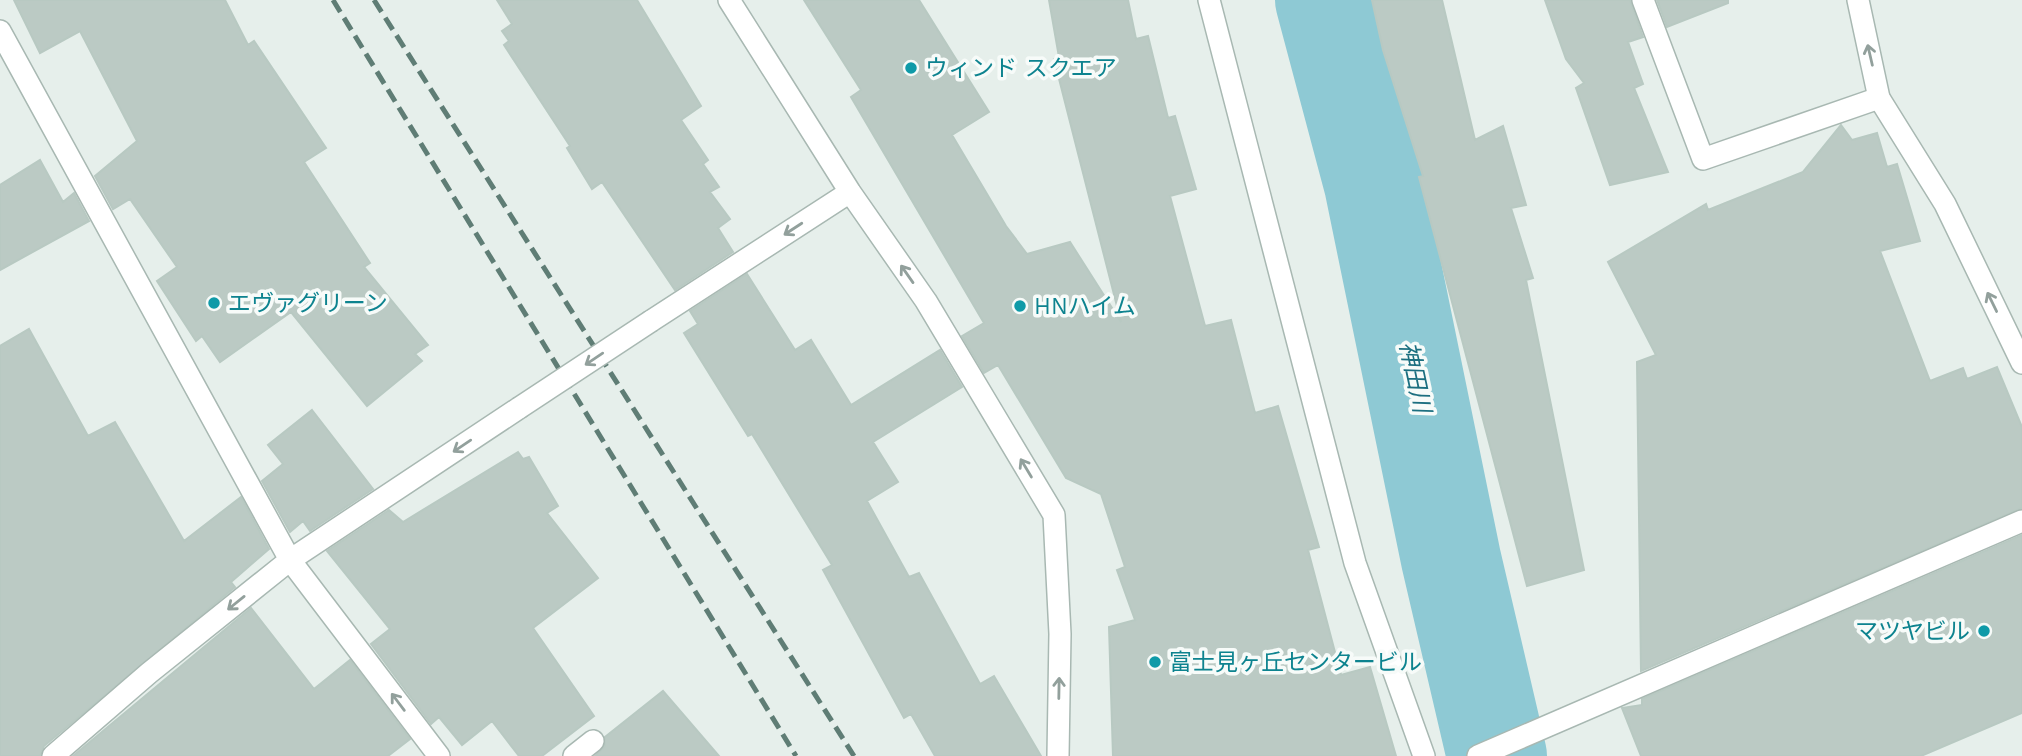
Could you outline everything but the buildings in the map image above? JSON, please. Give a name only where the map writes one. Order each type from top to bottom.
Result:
[{"type":"street","points":[[729,0],[850,192],[926,301],[1054,515],[1060,634],[1058,756]]},
{"type":"street","points":[[1209,0],[1299,337],[1355,562],[1424,756]]},
{"type":"street","points":[[1643,0],[1703,159],[1879,98]]},
{"type":"street","points":[[1858,0],[1879,98],[1945,204],[2022,363]]},
{"type":"street","points":[[0,31],[290,560],[439,756]]},
{"type":"street","points":[[52,756],[149,673],[290,560],[850,192]]},
{"type":"street","points":[[1478,756],[2022,521]]},
{"type":"street","points":[[574,756],[593,741]]},
{"type":"waterway","name":"神田川","points":[[1325,0],[1374,184],[1451,559],[1497,756]]},
{"type":"railway","points":[[333,0],[796,756]]},
{"type":"railway","points":[[374,0],[854,756]]},
{"type":"place","name":"ウィンド スクエア","points":[[911,68]]},
{"type":"place","name":"エヴァグリーン","points":[[214,303]]},
{"type":"place","name":"HNハイム","points":[[1020,306]]},
{"type":"place","name":"マツヤビル","points":[[1984,631]]},
{"type":"place","name":"富士見ヶ丘センタービル","points":[[1155,662]]}]
